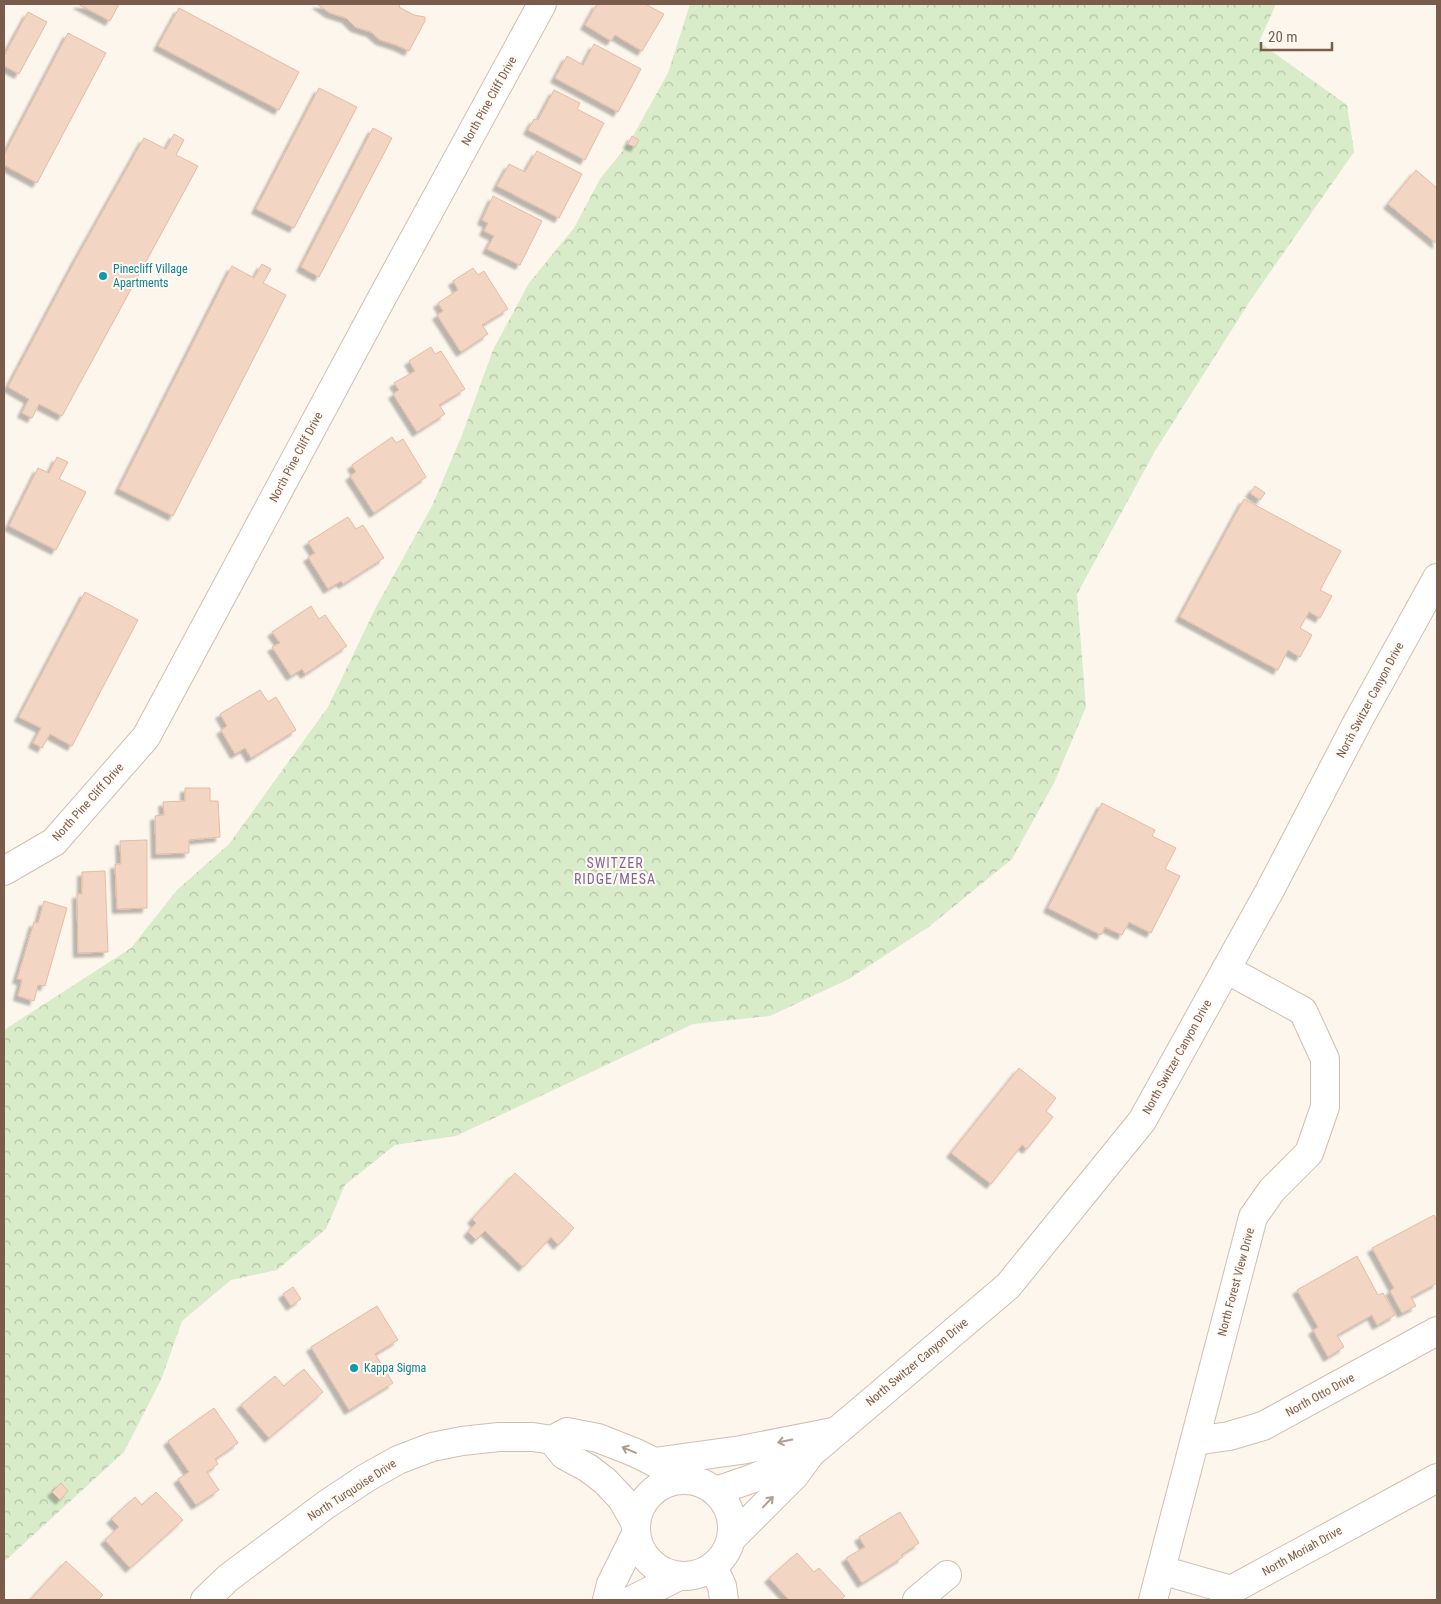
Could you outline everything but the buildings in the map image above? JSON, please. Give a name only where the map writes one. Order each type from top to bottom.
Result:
[{"type":"street","name":"North Pine Cliff Drive","points":[[4,871],[54,842],[146,737],[542,4]]},
{"type":"street","name":"North Switzer Canyon Drive","points":[[733,1537],[795,1475],[810,1453],[833,1432],[1008,1286],[1142,1121],[1270,890],[1358,722],[1437,578]]},
{"type":"street","name":"North Forest View Drive","points":[[1154,1600],[1253,1217],[1272,1190],[1309,1153],[1325,1107],[1325,1059],[1303,1011],[1226,969]]},
{"type":"street","name":"North Otto Drive","points":[[1195,1441],[1229,1436],[1263,1426],[1437,1331]]},
{"type":"street","name":"North Turquoise Drive","points":[[205,1600],[228,1578],[327,1504],[366,1478],[398,1460],[432,1447],[462,1441],[499,1438],[533,1437],[552,1440],[568,1432],[598,1438],[654,1462],[688,1480]]},
{"type":"street","points":[[654,1462],[741,1450],[833,1432]]},
{"type":"street","points":[[552,1440],[564,1455],[588,1468],[605,1481],[622,1499],[635,1529],[641,1550],[649,1562],[660,1571],[678,1577]]},
{"type":"street","name":"North Switzer Canyon Drive","points":[[716,1491],[751,1479],[810,1453]]},
{"type":"street","name":"North Moriah Drive","points":[[1162,1570],[1231,1590],[1437,1478]]},
{"type":"street","points":[[607,1600],[611,1584],[635,1529],[639,1509],[647,1498],[673,1482],[688,1480],[700,1482],[716,1491],[725,1502],[731,1516],[733,1537],[723,1558],[713,1567],[699,1573],[678,1577],[632,1600]]},
{"type":"street","points":[[713,1567],[722,1586],[724,1600]]},
{"type":"street","points":[[917,1600],[947,1575]]},
{"type":"green space","points":[[690,4],[1276,4],[1259,42],[1347,105],[1354,152],[1250,301],[1155,451],[1077,594],[1086,707],[1054,783],[1012,859],[930,926],[849,979],[770,1016],[693,1024],[456,1136],[395,1145],[345,1185],[326,1229],[277,1270],[231,1280],[182,1321],[161,1380],[124,1452],[4,1562],[4,1030],[131,948],[177,890],[229,844],[328,707],[376,607],[432,506],[462,435],[493,350],[529,283],[574,228],[600,179],[629,143],[668,73]]},
{"type":"place","name":"Pinecliff Village Apartments","points":[[103,276]]},
{"type":"place","name":"Kappa Sigma","points":[[354,1368]]},
{"type":"district","name":"SWITZER RIDGE/MESA","points":[[615,872]]}]
